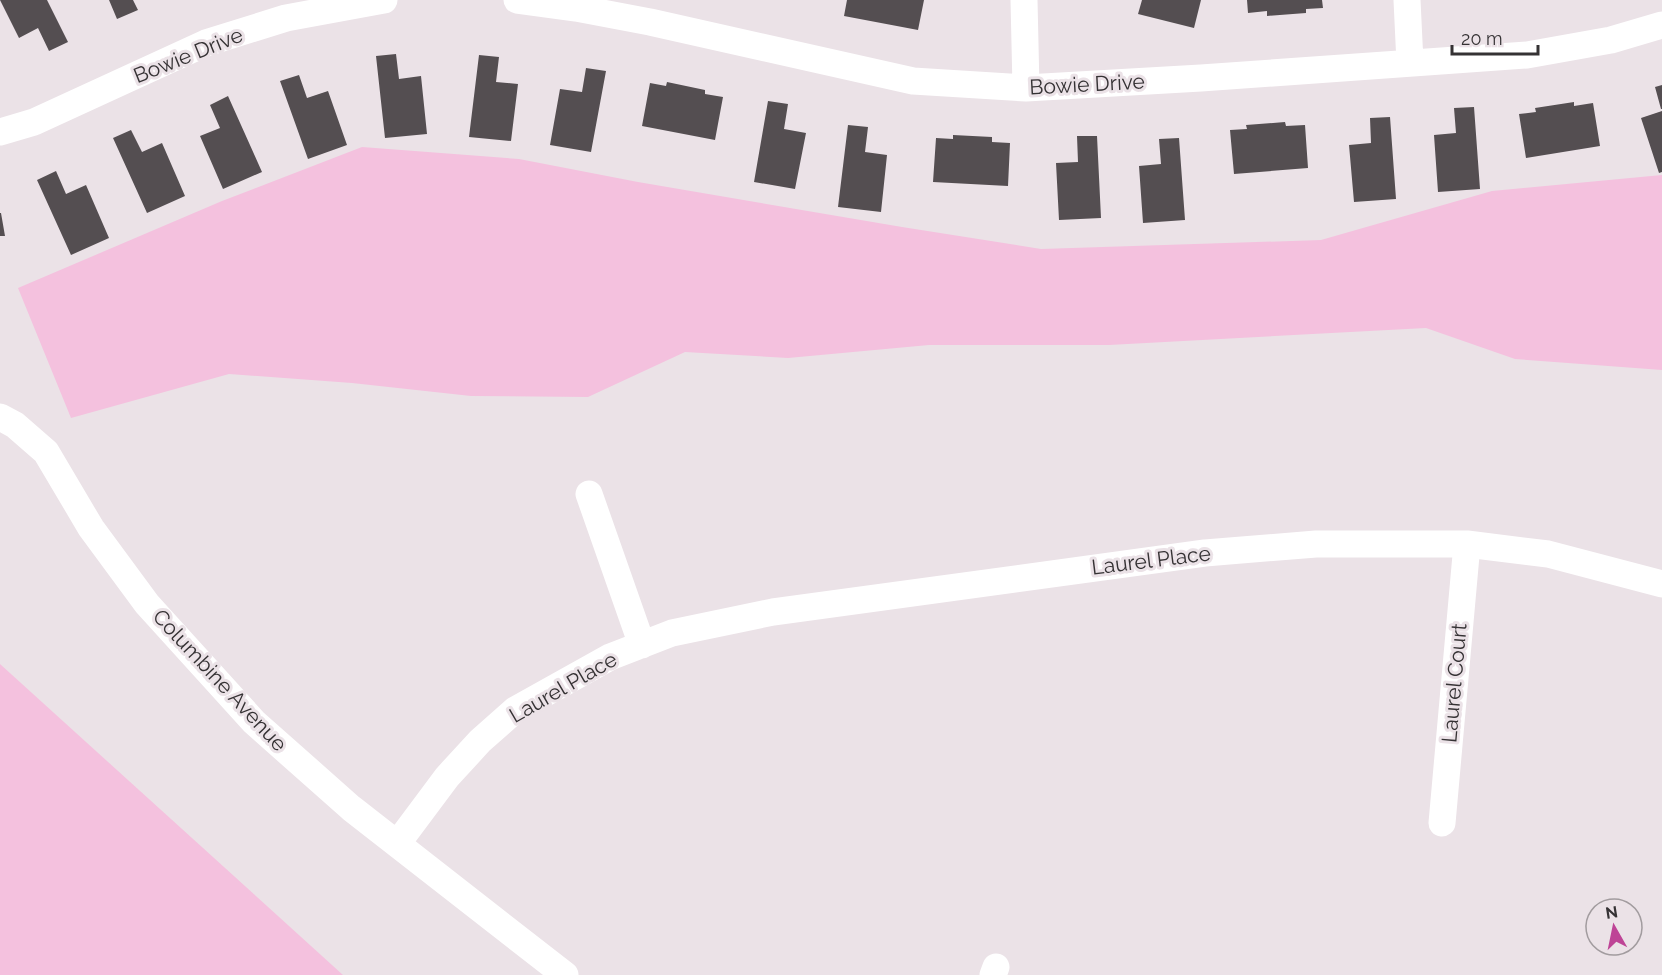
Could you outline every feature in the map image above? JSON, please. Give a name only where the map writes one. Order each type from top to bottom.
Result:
[{"type":"street","name":"Bowie Drive","points":[[0,132],[34,122],[206,43],[286,18],[384,0]]},
{"type":"street","name":"Bowie Drive","points":[[517,0],[650,22],[913,81],[1026,88],[1527,55],[1611,40],[1662,25]]},
{"type":"street","points":[[1024,0],[1026,88]]},
{"type":"street","points":[[1407,0],[1410,63]]},
{"type":"street","name":"Columbine Avenue","points":[[0,417],[15,425],[46,452],[91,528],[147,604],[254,722],[351,808],[565,975]]},
{"type":"street","name":"Laurel Place","points":[[589,494],[642,645]]},
{"type":"street","name":"Laurel Place","points":[[397,844],[447,777],[480,741],[515,710],[610,657],[672,633],[773,612],[1204,553],[1316,544],[1467,544],[1548,554],[1662,584]]},
{"type":"street","name":"Laurel Court","points":[[1442,823],[1467,544]]},
{"type":"shaded area","points":[[362,147],[519,159],[638,182],[1041,249],[1321,240],[1492,191],[1662,175],[1662,370],[1515,359],[1426,328],[1109,345],[929,345],[788,358],[685,352],[588,397],[471,396],[352,383],[229,374],[71,418],[18,288],[222,201]]},
{"type":"shaded area","points":[[0,664],[343,975],[0,975]]},
{"type":"building","points":[[0,0],[47,0],[68,42],[49,51],[38,28],[19,38]]},
{"type":"building","points":[[109,0],[133,0],[138,10],[117,19]]},
{"type":"building","points":[[847,0],[924,0],[918,30],[844,16]]},
{"type":"building","points":[[1142,0],[1201,0],[1194,28],[1138,14]]},
{"type":"building","points":[[1247,0],[1322,0],[1323,8],[1306,9],[1306,13],[1267,16],[1267,11],[1248,13]]},
{"type":"building","points":[[396,54],[399,79],[421,76],[427,134],[385,138],[376,56]]},
{"type":"building","points":[[479,55],[499,57],[496,82],[518,84],[511,141],[469,137]]},
{"type":"building","points":[[586,68],[606,71],[591,152],[550,145],[560,89],[582,92]]},
{"type":"building","points":[[299,75],[307,98],[328,91],[347,145],[308,159],[280,81]]},
{"type":"building","points":[[667,82],[705,90],[705,94],[723,97],[715,140],[642,126],[650,83],[666,86]]},
{"type":"building","points":[[1662,85],[1662,109],[1661,109],[1655,87]]},
{"type":"building","points":[[228,96],[262,172],[223,189],[200,136],[220,128],[210,105]]},
{"type":"building","points":[[768,101],[788,104],[784,129],[806,133],[795,189],[754,182]]},
{"type":"building","points":[[1574,102],[1574,106],[1593,103],[1600,146],[1526,158],[1519,114],[1536,112],[1535,108]]},
{"type":"building","points":[[1474,107],[1480,189],[1438,192],[1434,135],[1456,133],[1454,108]]},
{"type":"building","points":[[1662,111],[1662,172],[1659,173],[1641,118]]},
{"type":"building","points":[[1390,117],[1396,199],[1354,202],[1349,145],[1371,143],[1370,118]]},
{"type":"building","points":[[1285,122],[1286,126],[1305,125],[1308,168],[1234,174],[1230,130],[1247,129],[1246,125]]},
{"type":"building","points":[[848,125],[868,127],[865,152],[887,155],[881,212],[838,207]]},
{"type":"building","points":[[131,130],[142,152],[162,143],[185,196],[147,213],[113,138]]},
{"type":"building","points":[[953,135],[992,137],[992,142],[1010,143],[1008,186],[933,182],[936,138],[953,139]]},
{"type":"building","points":[[1077,136],[1097,136],[1101,218],[1059,220],[1056,163],[1078,162]]},
{"type":"building","points":[[1179,138],[1185,220],[1143,223],[1139,166],[1161,164],[1159,139]]},
{"type":"building","points":[[56,171],[66,194],[86,185],[109,238],[71,255],[37,180]]},
{"type":"building","points":[[1,213],[5,236],[0,236]]}]
